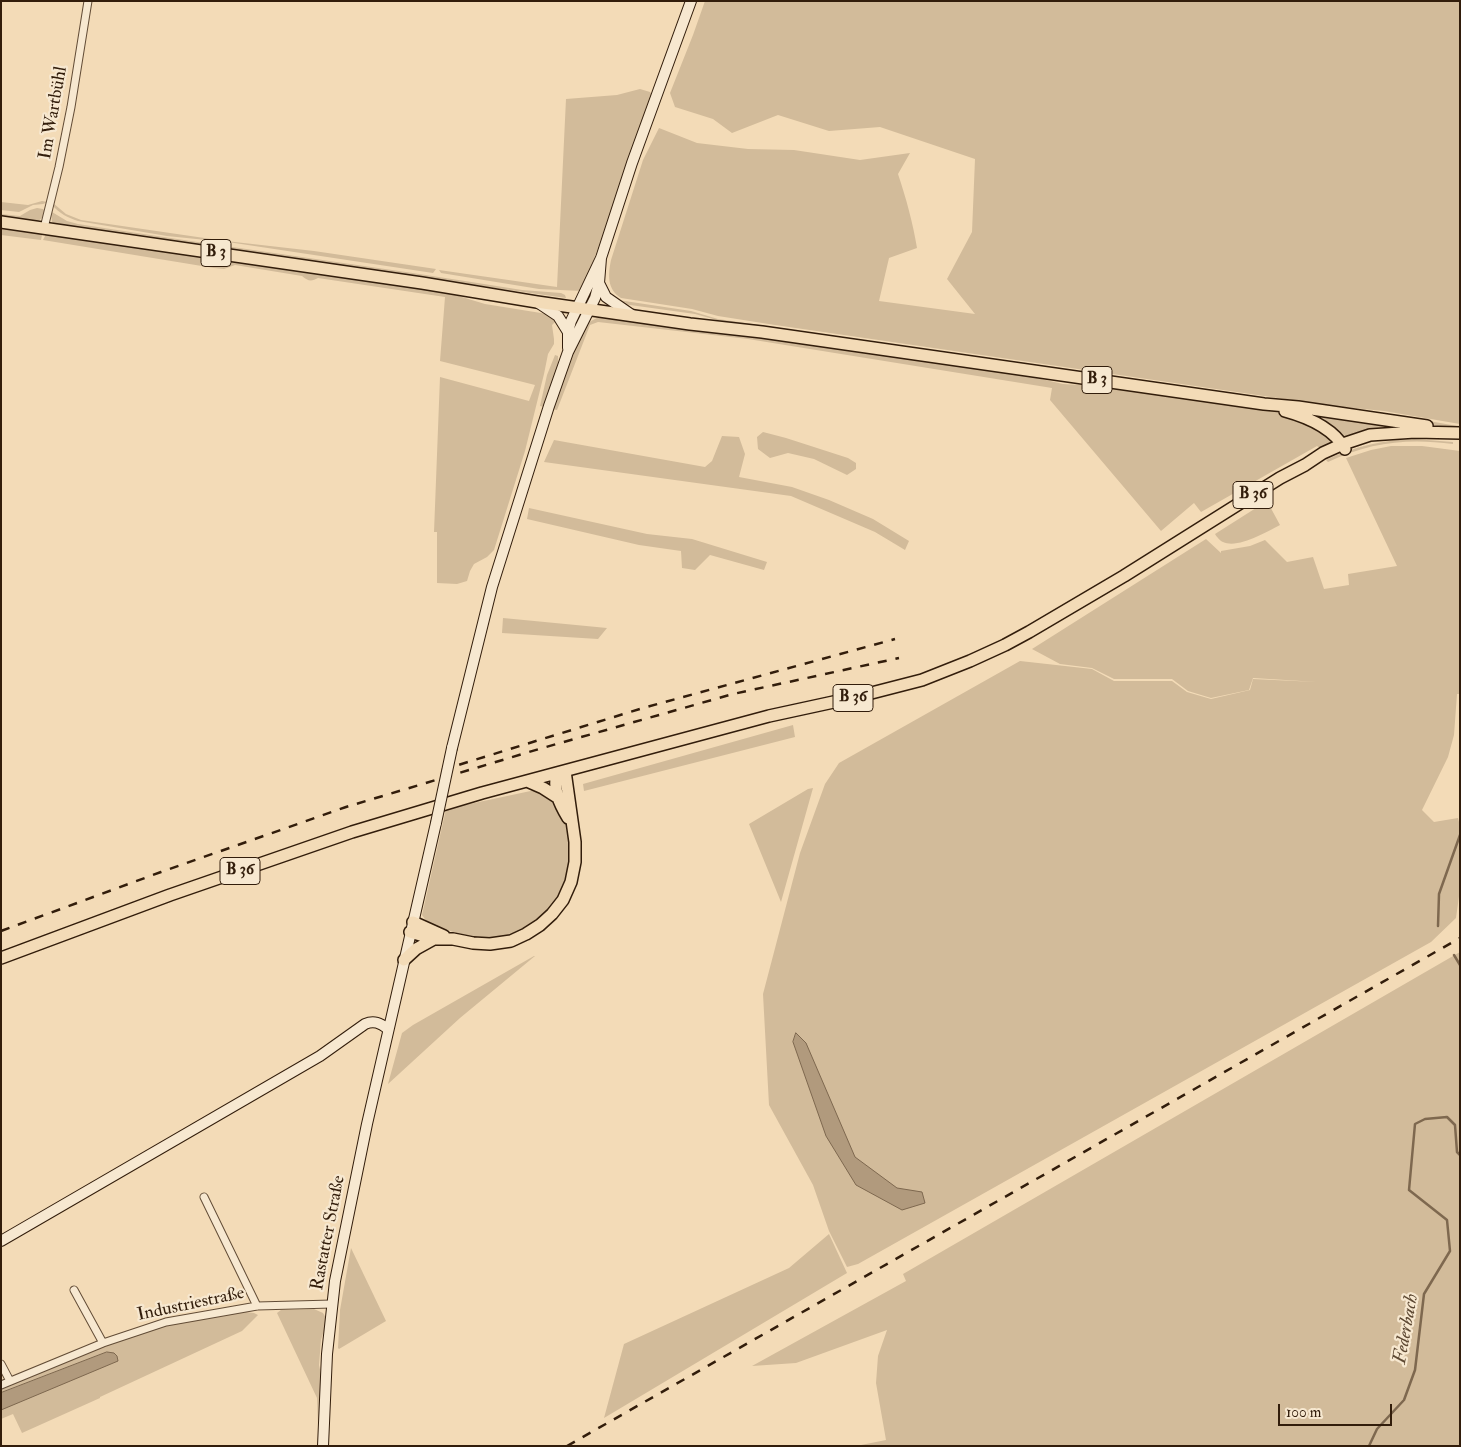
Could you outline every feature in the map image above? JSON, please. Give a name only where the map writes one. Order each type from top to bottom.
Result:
[{"type":"main road","name":"B 3","points":[[1,222],[690,324],[762,332],[1264,404],[1307,408],[1433,427],[1458,435]]},
{"type":"main road","name":"B 3","points":[[1264,404],[1314,422],[1333,434],[1344,446]]},
{"type":"main road","name":"B 36","points":[[1,958],[170,895],[352,832],[527,781],[769,716],[922,680],[1005,645],[1037,627],[1124,576],[1323,453],[1344,446],[1358,438],[1380,434],[1414,432],[1458,435]]},
{"type":"main road","points":[[1344,446],[1397,437],[1458,435]]},
{"type":"main road","points":[[561,772],[555,788],[557,797],[571,824]]},
{"type":"main road","points":[[412,927],[473,944],[490,944],[511,940],[526,934],[552,914],[563,900],[571,882],[575,862],[575,842],[561,772]]},
{"type":"main road","points":[[527,781],[557,797]]},
{"type":"main road","points":[[412,927],[434,939],[453,939]]},
{"type":"main road","points":[[404,960],[434,939]]},
{"type":"street","name":"Im Wartbühl","points":[[44,228],[71,108],[88,1]]},
{"type":"street","points":[[568,352],[568,332],[601,258],[690,1]]},
{"type":"street","points":[[568,352],[595,298],[600,283],[601,258]]},
{"type":"street","points":[[600,283],[604,293],[610,300],[632,315]]},
{"type":"street","points":[[537,302],[558,316],[568,332]]},
{"type":"street","name":"Rastatter Straße","points":[[323,1446],[327,1354],[335,1281],[388,1029],[452,748],[492,587],[548,406],[568,352]]},
{"type":"street","points":[[1,1241],[320,1056],[360,1029],[388,1029]]},
{"type":"street","name":"Industriestraße","points":[[204,1198],[257,1306]]},
{"type":"street","points":[[74,1290],[103,1342]]},
{"type":"street","name":"Industriestraße","points":[[1,1385],[103,1342],[166,1322],[257,1306],[332,1304]]},
{"type":"street","points":[[1,1364],[10,1381]]},
{"type":"shaded area","points":[[705,1],[1460,1],[1460,424],[1384,411],[1333,406],[775,325],[621,298],[611,286],[609,271],[611,260],[643,160],[659,128],[697,143],[748,149],[794,150],[860,160],[910,153],[898,174],[917,248],[889,258],[879,301],[975,314],[947,279],[972,232],[975,159],[880,127],[829,131],[778,115],[732,133],[713,119],[675,107],[670,93]]},
{"type":"shaded area","points":[[640,89],[650,92],[654,98],[582,291],[539,289],[441,273],[439,270],[557,287],[566,99],[617,95]]},
{"type":"shaded area","points":[[42,201],[48,202],[33,205],[19,212],[1,210],[1,202],[28,205]]},
{"type":"shaded area","points":[[53,203],[66,214],[81,220],[218,240],[167,236],[78,221],[61,213],[52,205]]},
{"type":"shaded area","points":[[37,208],[45,211],[42,218],[37,222],[1,218],[1,214],[20,216]]},
{"type":"shaded area","points":[[51,212],[67,221],[78,224],[522,290],[561,293],[566,298],[57,226],[52,222]]},
{"type":"shaded area","points":[[1,227],[40,233],[42,235],[41,240],[1,235]]},
{"type":"shaded area","points":[[46,234],[402,285],[452,294],[485,304],[547,314],[557,320],[552,325],[554,344],[548,354],[525,451],[494,550],[487,557],[474,564],[467,581],[457,584],[437,583],[437,532],[434,532],[440,377],[529,401],[535,385],[440,361],[445,297],[318,278],[310,280],[302,276],[235,265],[224,269],[214,268],[43,240]]},
{"type":"shaded area","points":[[226,241],[314,251],[436,269],[433,273]]},
{"type":"shaded area","points":[[618,300],[691,311],[718,319],[1333,408],[1384,413],[1457,426],[1456,428],[1433,425],[724,322],[695,314],[623,304]]},
{"type":"shaded area","points":[[597,318],[672,328],[723,332],[1024,375],[1063,384],[1114,387],[1263,409],[1306,420],[1333,441],[1333,443],[1321,449],[1317,446],[1201,512],[1194,503],[1161,531],[1050,400],[1052,388],[748,339],[598,322],[590,325],[557,410],[551,409],[587,323]]},
{"type":"shaded area","points":[[555,355],[558,356],[558,363],[545,407],[540,406],[547,375]]},
{"type":"shaded area","points":[[1292,408],[1396,425],[1345,437]]},
{"type":"shaded area","points":[[763,432],[848,458],[856,463],[856,469],[847,475],[814,459],[788,453],[770,458],[758,449],[757,437]]},
{"type":"shaded area","points":[[722,436],[739,437],[745,454],[739,477],[792,487],[829,500],[873,519],[909,541],[905,550],[875,532],[791,496],[544,462],[554,440],[705,467],[712,461]]},
{"type":"shaded area","points":[[1414,439],[1453,442],[1453,444],[1420,441],[1389,443],[1359,450],[1328,462],[1326,460],[1369,445]]},
{"type":"shaded area","points":[[1391,446],[1422,446],[1460,451],[1460,694],[1457,694],[1454,735],[1448,757],[1422,810],[1434,822],[1458,818],[1460,826],[1460,889],[1456,918],[1431,942],[858,1264],[847,1267],[829,1231],[813,1185],[769,1105],[763,994],[800,853],[825,784],[839,763],[1020,661],[1092,669],[1114,681],[1172,681],[1187,692],[1211,699],[1250,690],[1253,679],[1317,682],[1253,678],[1249,690],[1211,698],[1188,691],[1172,679],[1114,679],[1092,668],[1060,664],[1032,649],[1206,539],[1221,553],[1221,551],[1250,546],[1265,540],[1287,562],[1313,557],[1324,589],[1349,585],[1348,574],[1397,566],[1346,458]]},
{"type":"shaded area","points":[[1267,501],[1280,525],[1244,542],[1229,544],[1220,540],[1215,534]]},
{"type":"shaded area","points":[[529,508],[647,534],[692,539],[767,562],[764,570],[710,555],[695,570],[682,568],[681,551],[639,545],[527,519]]},
{"type":"shaded area","points":[[503,618],[607,628],[598,639],[502,633]]},
{"type":"shaded area","points":[[793,725],[795,737],[584,791],[583,784]]},
{"type":"shaded area","points":[[813,788],[781,902],[749,824],[808,789]]},
{"type":"shaded area","points":[[540,789],[547,792],[564,814],[572,843],[566,886],[549,912],[522,931],[506,937],[478,938],[461,935],[427,922],[422,915],[446,809]]},
{"type":"shaded area","points":[[1460,952],[1460,1446],[856,1446],[886,1440],[876,1383],[878,1356],[887,1330],[796,1363],[752,1366],[906,1281],[903,1274]]},
{"type":"shaded area","points":[[534,956],[460,1018],[388,1084],[402,1033]]},
{"type":"shaded area","points":[[796,1033],[806,1043],[855,1157],[897,1188],[922,1192],[925,1203],[902,1210],[856,1185],[826,1136],[793,1042]]},
{"type":"shaded area","points":[[829,1234],[847,1273],[604,1418],[624,1344],[789,1268]]},
{"type":"shaded area","points":[[351,1248],[386,1321],[339,1349],[340,1310]]},
{"type":"shaded area","points":[[314,1309],[323,1313],[326,1318],[321,1340],[319,1365],[322,1379],[321,1426],[318,1426],[317,1398],[277,1313],[281,1310]]},
{"type":"shaded area","points":[[246,1312],[258,1315],[242,1331],[22,1433],[13,1414],[1,1419],[1,1388],[128,1337],[169,1324]]},
{"type":"shaded area","points":[[107,1352],[114,1353],[118,1361],[1,1410],[1,1393]]},
{"type":"waterway","name":"Federbach","points":[[1438,926],[1439,894],[1460,835]]},
{"type":"waterway","name":"Federbach","points":[[1454,955],[1460,965]]},
{"type":"waterway","name":"Federbach","points":[[1369,1446],[1377,1429],[1404,1400],[1415,1370],[1424,1294],[1450,1251],[1447,1220],[1409,1190],[1415,1124],[1425,1119],[1447,1117],[1455,1125],[1457,1152],[1460,1155]]},
{"type":"railway","points":[[442,770],[643,708],[895,639]]},
{"type":"railway","points":[[1,931],[346,807],[539,749],[733,694],[899,658]]},
{"type":"railway","points":[[567,1446],[1460,938]]}]
